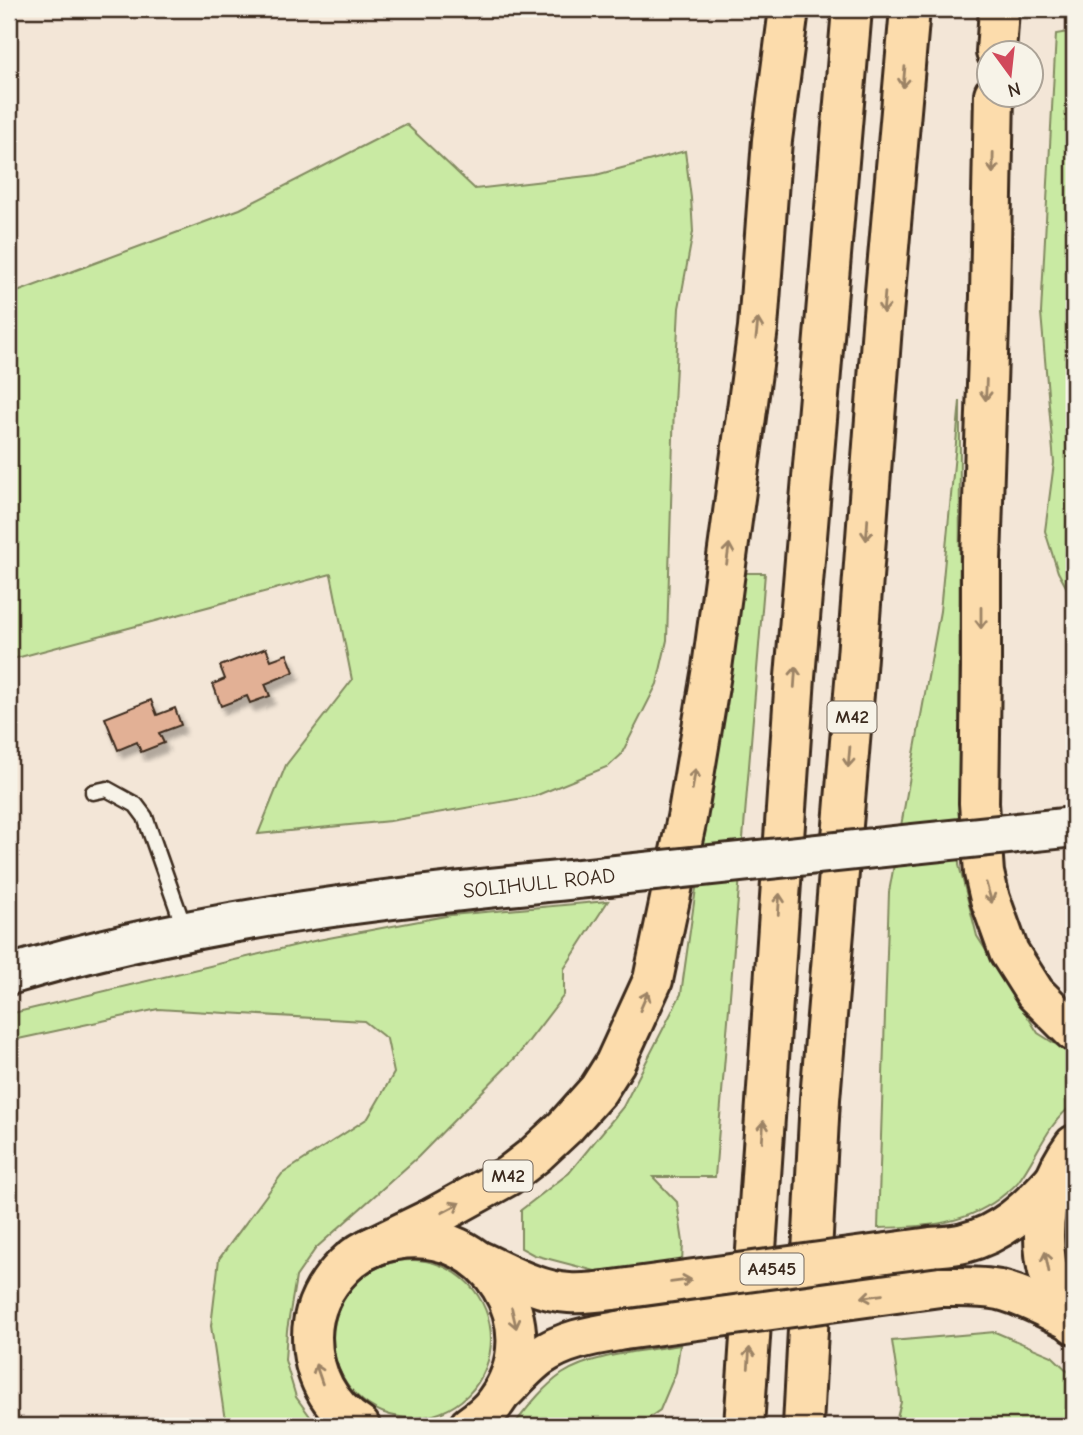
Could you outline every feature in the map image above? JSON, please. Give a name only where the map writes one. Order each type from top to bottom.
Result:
[{"type":"highway","name":"M42","points":[[368,1249],[432,1218],[508,1176],[565,1127],[598,1090],[615,1063],[653,980],[687,818],[712,668],[758,328],[772,140],[789,9]]},
{"type":"highway","points":[[744,1426],[795,677],[852,9]]},
{"type":"highway","name":"M42","points":[[803,1426],[820,1099],[910,9]]},
{"type":"highway","points":[[997,38],[999,9]]},
{"type":"highway","points":[[994,108],[981,561],[979,803],[984,873],[990,899],[1009,952],[1035,993],[1074,1032]]},
{"type":"highway","points":[[1073,1322],[1051,1281],[1045,1259],[1044,1236],[1046,1208],[1053,1181],[1074,1145]]},
{"type":"highway","name":"A4545","points":[[480,1261],[546,1289],[570,1293],[613,1290],[961,1244],[978,1240],[996,1231],[1031,1205],[1053,1181]]},
{"type":"highway","points":[[360,1426],[336,1406],[316,1371],[312,1351],[316,1310],[324,1291],[336,1274],[351,1260],[387,1241],[407,1238],[446,1242],[464,1250],[494,1275],[505,1291],[512,1310],[517,1348],[506,1386],[496,1402],[469,1426]]},
{"type":"highway","name":"A4545","points":[[500,1394],[540,1356],[563,1344],[592,1336],[940,1287],[1002,1290],[1030,1300],[1073,1322]]},
{"type":"main road","name":"SOLIHULL ROAD","points":[[9,975],[116,946],[186,931],[344,905],[1074,827]]},
{"type":"lane","points":[[93,792],[107,789],[136,804],[145,817],[186,931]]},
{"type":"green space","points":[[1074,31],[1074,601],[1058,572],[1045,531],[1054,463],[1041,313],[1056,34]]},
{"type":"green space","points":[[406,124],[475,189],[596,175],[685,151],[693,232],[679,308],[667,640],[657,684],[621,755],[609,766],[535,796],[390,821],[258,834],[286,765],[352,680],[331,574],[9,660],[9,295],[240,209]]},
{"type":"green space","points":[[960,401],[959,865],[977,936],[1038,1033],[1074,1056],[1074,1104],[1049,1130],[1018,1182],[992,1204],[977,1212],[945,1222],[878,1228],[889,892],[940,611]]},
{"type":"green space","points":[[741,573],[765,573],[715,1177],[653,1177],[677,1202],[683,1242],[682,1263],[595,1271],[534,1255],[521,1248],[521,1210],[569,1173],[623,1107],[681,994]]},
{"type":"green space","points":[[608,901],[564,969],[564,995],[518,1055],[418,1157],[316,1248],[296,1277],[285,1360],[296,1397],[317,1426],[232,1426],[224,1414],[211,1326],[219,1259],[282,1174],[368,1118],[394,1073],[387,1039],[364,1021],[158,1009],[9,1041],[9,1014],[318,940],[451,915]]},
{"type":"green space","points":[[1074,1184],[1074,1286],[1064,1248],[1063,1222]]},
{"type":"green space","points":[[412,1260],[428,1261],[442,1266],[468,1283],[485,1309],[490,1323],[490,1355],[485,1369],[468,1395],[442,1412],[428,1417],[412,1418],[396,1417],[382,1412],[356,1395],[339,1369],[334,1355],[333,1339],[334,1323],[339,1309],[356,1283],[382,1266],[396,1261]]},
{"type":"green space","points":[[995,1332],[1052,1356],[1074,1377],[1074,1426],[895,1426],[901,1402],[892,1341]]},
{"type":"green space","points":[[680,1345],[676,1372],[660,1410],[637,1426],[513,1426],[548,1385],[574,1367],[619,1354]]},
{"type":"building","points":[[266,648],[271,660],[287,654],[294,672],[265,684],[270,696],[250,703],[247,696],[221,706],[213,684],[225,679],[220,666]]},
{"type":"building","points":[[151,700],[157,715],[175,708],[181,725],[159,733],[164,743],[141,752],[137,742],[118,750],[105,718]]}]
